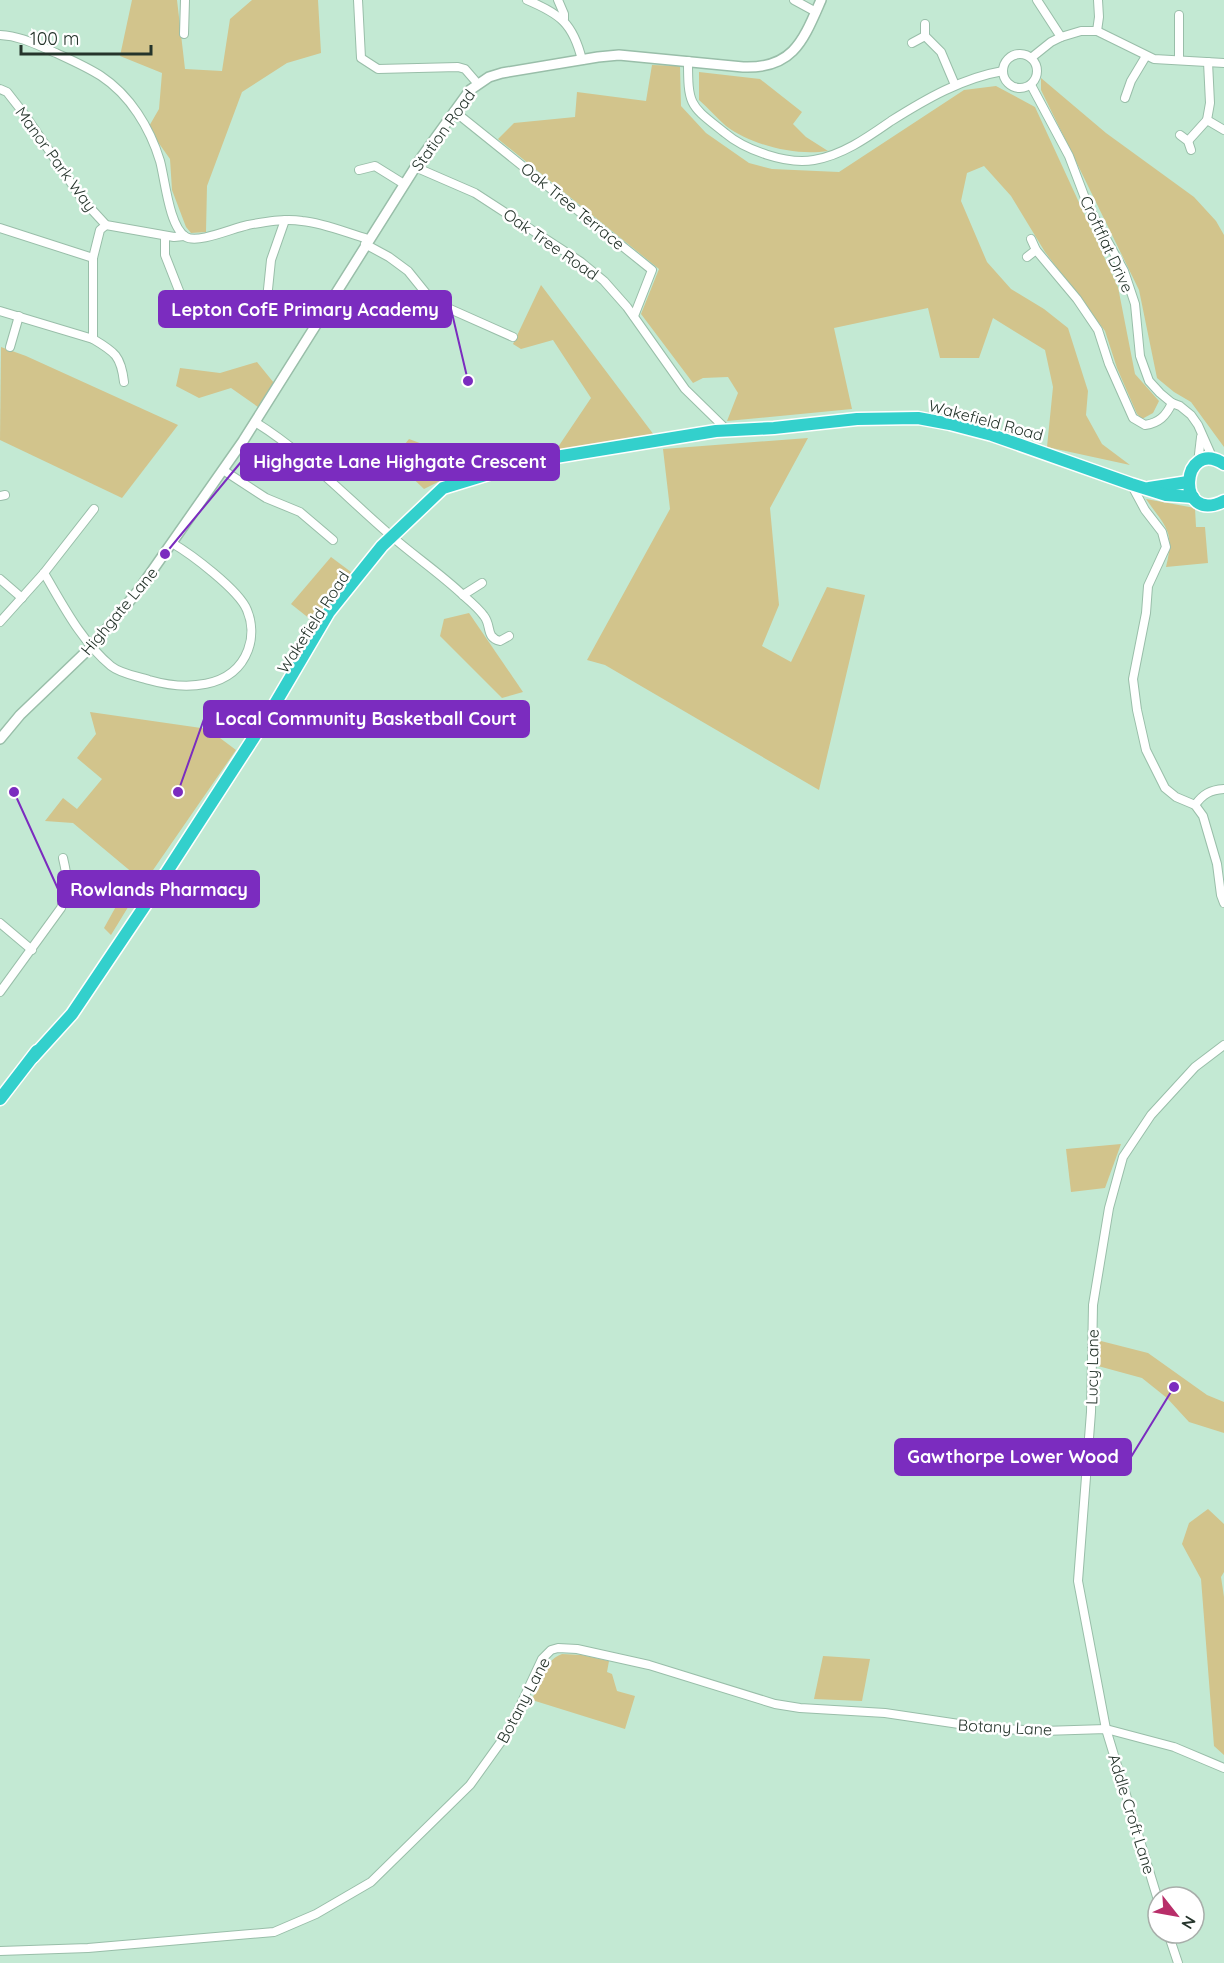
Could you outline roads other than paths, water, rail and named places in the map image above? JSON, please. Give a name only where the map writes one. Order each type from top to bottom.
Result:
[{"type":"highway","name":"Wakefield Road","points":[[0,1099],[148,901],[269,714],[329,612],[391,536],[443,488],[531,461],[716,431],[731,434],[857,419],[918,418],[992,435],[1167,495],[1193,497],[1204,504],[1218,504],[1224,501]]},
{"type":"highway","points":[[1193,497],[1188,482],[1191,470],[1198,463],[1218,462]]},
{"type":"highway","name":"Wakefield Road","points":[[1148,489],[1188,482]]},
{"type":"street","points":[[184,34],[185,0]]},
{"type":"street","points":[[358,0],[361,58],[378,69],[465,69],[478,84]]},
{"type":"street","points":[[527,0],[564,20],[582,60]]},
{"type":"street","points":[[558,0],[564,20]]},
{"type":"street","points":[[794,0],[816,12]]},
{"type":"street","name":"Station Road","points":[[243,441],[367,241],[415,167],[470,90],[502,74],[619,55],[760,68],[772,65],[790,54],[797,46],[821,0]]},
{"type":"street","points":[[1037,0],[1061,37]]},
{"type":"street","points":[[1097,31],[1098,0]]},
{"type":"street","points":[[1179,15],[1179,60]]},
{"type":"street","points":[[925,24],[926,36],[941,52],[956,85]]},
{"type":"street","points":[[1031,85],[1021,88],[1010,85],[1006,81],[1003,71],[1010,57],[1021,54],[1031,58],[1051,42],[1082,31],[1097,31],[1154,59],[1224,63]]},
{"type":"street","points":[[0,35],[25,39],[68,59],[100,75],[125,96],[150,133],[160,162],[172,212],[184,236]]},
{"type":"street","points":[[912,43],[926,36]]},
{"type":"street","points":[[1125,98],[1131,81],[1146,56]]},
{"type":"street","name":"Croftflat Drive","points":[[1031,58],[1037,66],[1037,76],[1031,85],[1069,156],[1088,206],[1117,257],[1129,285],[1135,304],[1143,369],[1149,381],[1160,393],[1191,415],[1218,462]]},
{"type":"street","points":[[688,61],[689,94],[692,104],[733,140],[783,159],[813,161],[851,148],[905,112],[956,85],[983,75],[1003,71]]},
{"type":"street","points":[[1188,141],[1207,120],[1210,103],[1209,62]]},
{"type":"street","name":"Manor Park Way","points":[[0,89],[7,92],[25,115],[82,198],[106,225],[165,236],[184,236],[191,239],[209,237],[229,229],[285,220],[303,220],[367,241],[408,271],[429,297],[513,337]]},
{"type":"street","name":"Oak Tree Terrace","points":[[454,111],[652,270],[634,316]]},
{"type":"street","points":[[1207,120],[1224,130]]},
{"type":"street","points":[[1180,135],[1188,141],[1191,150]]},
{"type":"street","points":[[358,170],[375,166],[404,184]]},
{"type":"street","name":"Oak Tree Road","points":[[415,167],[475,193],[581,261],[604,280],[634,316],[685,389],[731,434]]},
{"type":"street","points":[[263,308],[267,299],[271,260],[285,220]]},
{"type":"street","points":[[93,339],[93,258],[100,230],[106,225]]},
{"type":"street","points":[[0,228],[93,258]]},
{"type":"street","points":[[165,236],[165,255],[188,310]]},
{"type":"street","points":[[1031,239],[1036,250],[1077,299],[1098,330],[1133,418],[1145,425],[1155,423],[1165,415],[1172,403]]},
{"type":"street","points":[[1027,257],[1036,250]]},
{"type":"street","points":[[0,311],[93,339],[118,357],[123,366],[124,382]]},
{"type":"street","points":[[10,347],[19,316]]},
{"type":"street","points":[[255,422],[299,453],[391,536],[463,595],[484,616],[489,634],[494,639],[500,641],[509,636]]},
{"type":"street","points":[[1198,463],[1201,435]]},
{"type":"street","name":"Highgate Lane","points":[[0,739],[20,715],[92,646],[138,591],[243,441]]},
{"type":"street","points":[[223,470],[266,498],[300,512],[333,540]]},
{"type":"street","points":[[1131,484],[1145,510],[1162,532],[1166,547],[1148,586],[1146,613],[1133,679],[1137,710],[1146,750],[1165,789],[1176,797],[1195,805],[1207,826],[1224,903]]},
{"type":"street","points":[[0,622],[44,573],[94,509]]},
{"type":"street","points":[[44,573],[82,636],[112,667],[159,683],[210,684],[234,671],[246,657],[251,642],[251,627],[244,605],[227,586],[199,561],[172,543]]},
{"type":"street","points":[[0,579],[22,598]]},
{"type":"street","points":[[463,595],[482,583]]},
{"type":"street","points":[[1195,805],[1208,792],[1214,789],[1224,789]]},
{"type":"street","points":[[0,992],[61,908],[67,893],[68,881],[63,858]]},
{"type":"street","points":[[0,923],[32,950]]},
{"type":"street","name":"Lucy Lane","points":[[1106,1729],[1078,1581],[1091,1412],[1093,1305],[1109,1208],[1123,1157],[1151,1115],[1195,1067],[1224,1045]]},
{"type":"street","name":"Botany Lane","points":[[0,1951],[88,1948],[273,1932],[316,1914],[371,1882],[470,1785],[508,1732],[542,1659],[558,1648],[577,1649],[640,1663],[775,1704],[800,1708],[885,1713],[986,1728],[1043,1731],[1106,1729],[1174,1747],[1224,1768]]},
{"type":"street","name":"Addle Croft Lane","points":[[1106,1729],[1153,1885]]},
{"type":"street","points":[[1172,1945],[1178,1963]]},
{"type":"place","name":"Lepton CofE Primary Academy","points":[[468,381]]},
{"type":"place","name":"Highgate Lane Highgate Crescent","points":[[165,554]]},
{"type":"place","name":"Rowlands Pharmacy","points":[[14,792]]},
{"type":"place","name":"Local Community Basketball Court","points":[[178,792]]},
{"type":"place","name":"Gawthorpe Lower Wood","points":[[1174,1387]]}]
